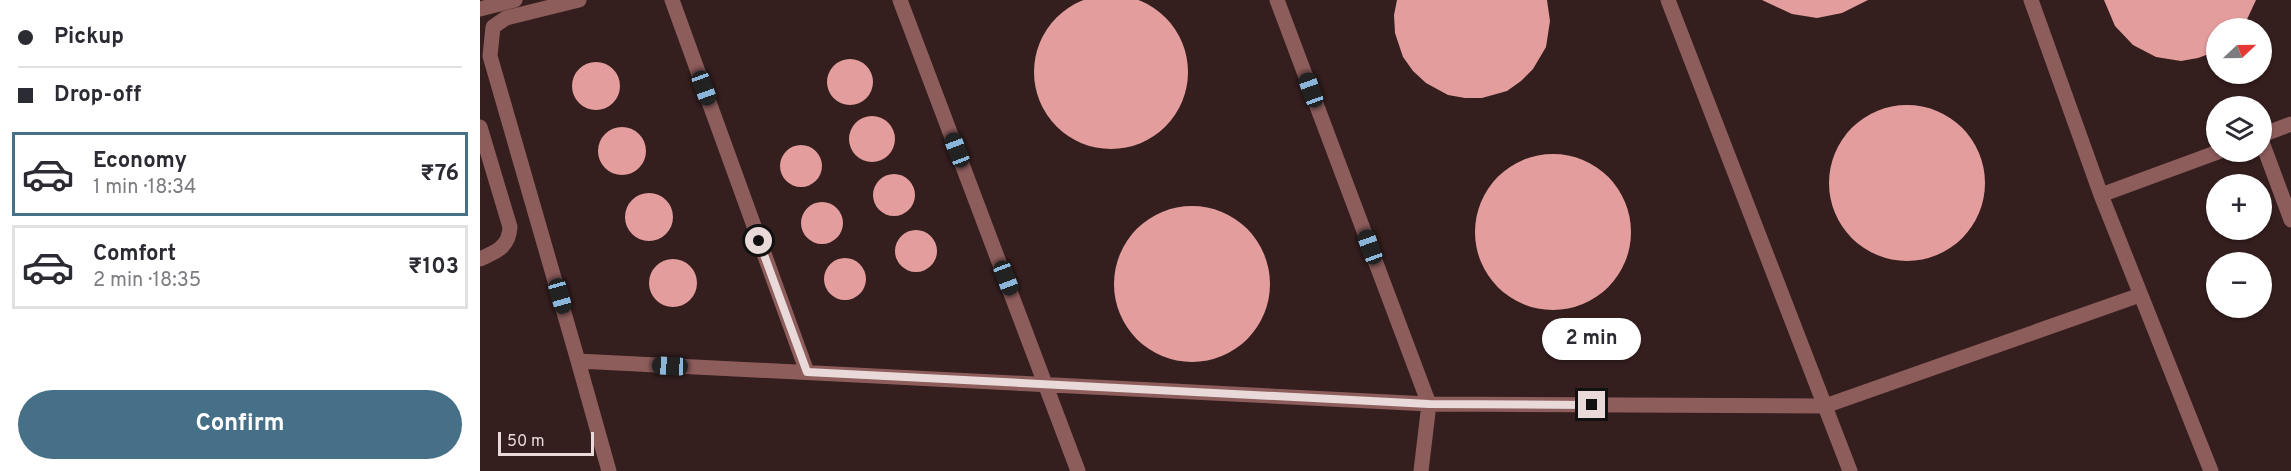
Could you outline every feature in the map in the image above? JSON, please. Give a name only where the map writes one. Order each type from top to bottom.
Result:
[{"type":"lane","points":[[480,9],[515,0]]},
{"type":"lane","points":[[579,0],[506,18],[493,27],[490,56],[609,471]]},
{"type":"lane","points":[[672,0],[807,372]]},
{"type":"lane","points":[[900,0],[1078,471]]},
{"type":"lane","points":[[1277,0],[1429,404],[1421,471]]},
{"type":"lane","points":[[1668,0],[1850,471]]},
{"type":"lane","points":[[2031,0],[2101,195],[2211,471]]},
{"type":"lane","points":[[2272,131],[2291,124]]},
{"type":"lane","points":[[480,127],[510,227],[504,246],[480,259]]},
{"type":"lane","points":[[2101,195],[2206,156]]},
{"type":"lane","points":[[2269,162],[2291,220]]},
{"type":"lane","points":[[579,361],[1429,404],[1825,406],[2140,295]]},
{"type":"building","points":[[1087,-1],[1135,-1],[1154,8],[1166,17],[1175,29],[1187,57],[1187,87],[1175,115],[1166,127],[1154,136],[1126,148],[1096,148],[1068,136],[1056,127],[1047,115],[1035,87],[1035,57],[1047,29],[1056,17],[1068,8]]},
{"type":"building","points":[[1397,0],[1547,0],[1550,21],[1546,47],[1533,69],[1507,91],[1482,98],[1448,95],[1426,83],[1403,57],[1395,33],[1394,15]]},
{"type":"building","points":[[1762,0],[1868,0],[1842,13],[1817,18],[1792,14]]},
{"type":"building","points":[[2104,0],[2256,0],[2248,18],[2206,18],[2206,55],[2198,58],[2181,61],[2156,57],[2133,45],[2115,26]]},
{"type":"building","points":[[850,59],[866,66],[873,82],[866,98],[850,105],[834,98],[827,82],[834,66]]},
{"type":"building","points":[[596,62],[613,69],[620,86],[613,103],[596,110],[579,103],[572,86],[579,69]]},
{"type":"building","points":[[1907,105],[1937,111],[1962,128],[1979,153],[1985,183],[1979,213],[1962,238],[1937,255],[1907,261],[1877,255],[1852,238],[1835,213],[1829,183],[1835,153],[1852,128],[1877,111]]},
{"type":"building","points":[[872,116],[888,123],[895,139],[888,155],[872,162],[856,155],[849,139],[856,123]]},
{"type":"building","points":[[622,127],[639,134],[646,151],[639,168],[622,175],[605,168],[598,151],[605,134]]},
{"type":"building","points":[[801,145],[816,151],[822,166],[816,181],[801,187],[786,181],[780,166],[786,151]]},
{"type":"building","points":[[1553,154],[1583,160],[1608,177],[1625,202],[1631,232],[1625,262],[1608,287],[1583,304],[1553,310],[1523,304],[1498,287],[1481,262],[1475,232],[1481,202],[1498,177],[1523,160]]},
{"type":"building","points":[[894,174],[909,180],[915,195],[909,210],[894,216],[879,210],[873,195],[879,180]]},
{"type":"building","points":[[649,193],[666,200],[673,217],[666,234],[649,241],[632,234],[625,217],[632,200]]},
{"type":"building","points":[[822,202],[837,208],[843,223],[837,238],[822,244],[807,238],[801,223],[807,208]]},
{"type":"building","points":[[1192,206],[1222,212],[1247,229],[1264,254],[1270,284],[1264,314],[1247,339],[1222,356],[1192,362],[1162,356],[1137,339],[1120,314],[1114,284],[1120,254],[1137,229],[1162,212]]},
{"type":"building","points":[[916,230],[931,236],[937,251],[931,266],[916,272],[901,266],[895,251],[901,236]]},
{"type":"building","points":[[845,258],[860,264],[866,279],[860,294],[845,300],[830,294],[824,279],[830,264]]},
{"type":"building","points":[[673,259],[690,266],[697,283],[690,300],[673,307],[656,300],[649,283],[656,266]]},
{"type":"route","points":[[759,241],[807,372],[1429,404],[1592,405]]}]
